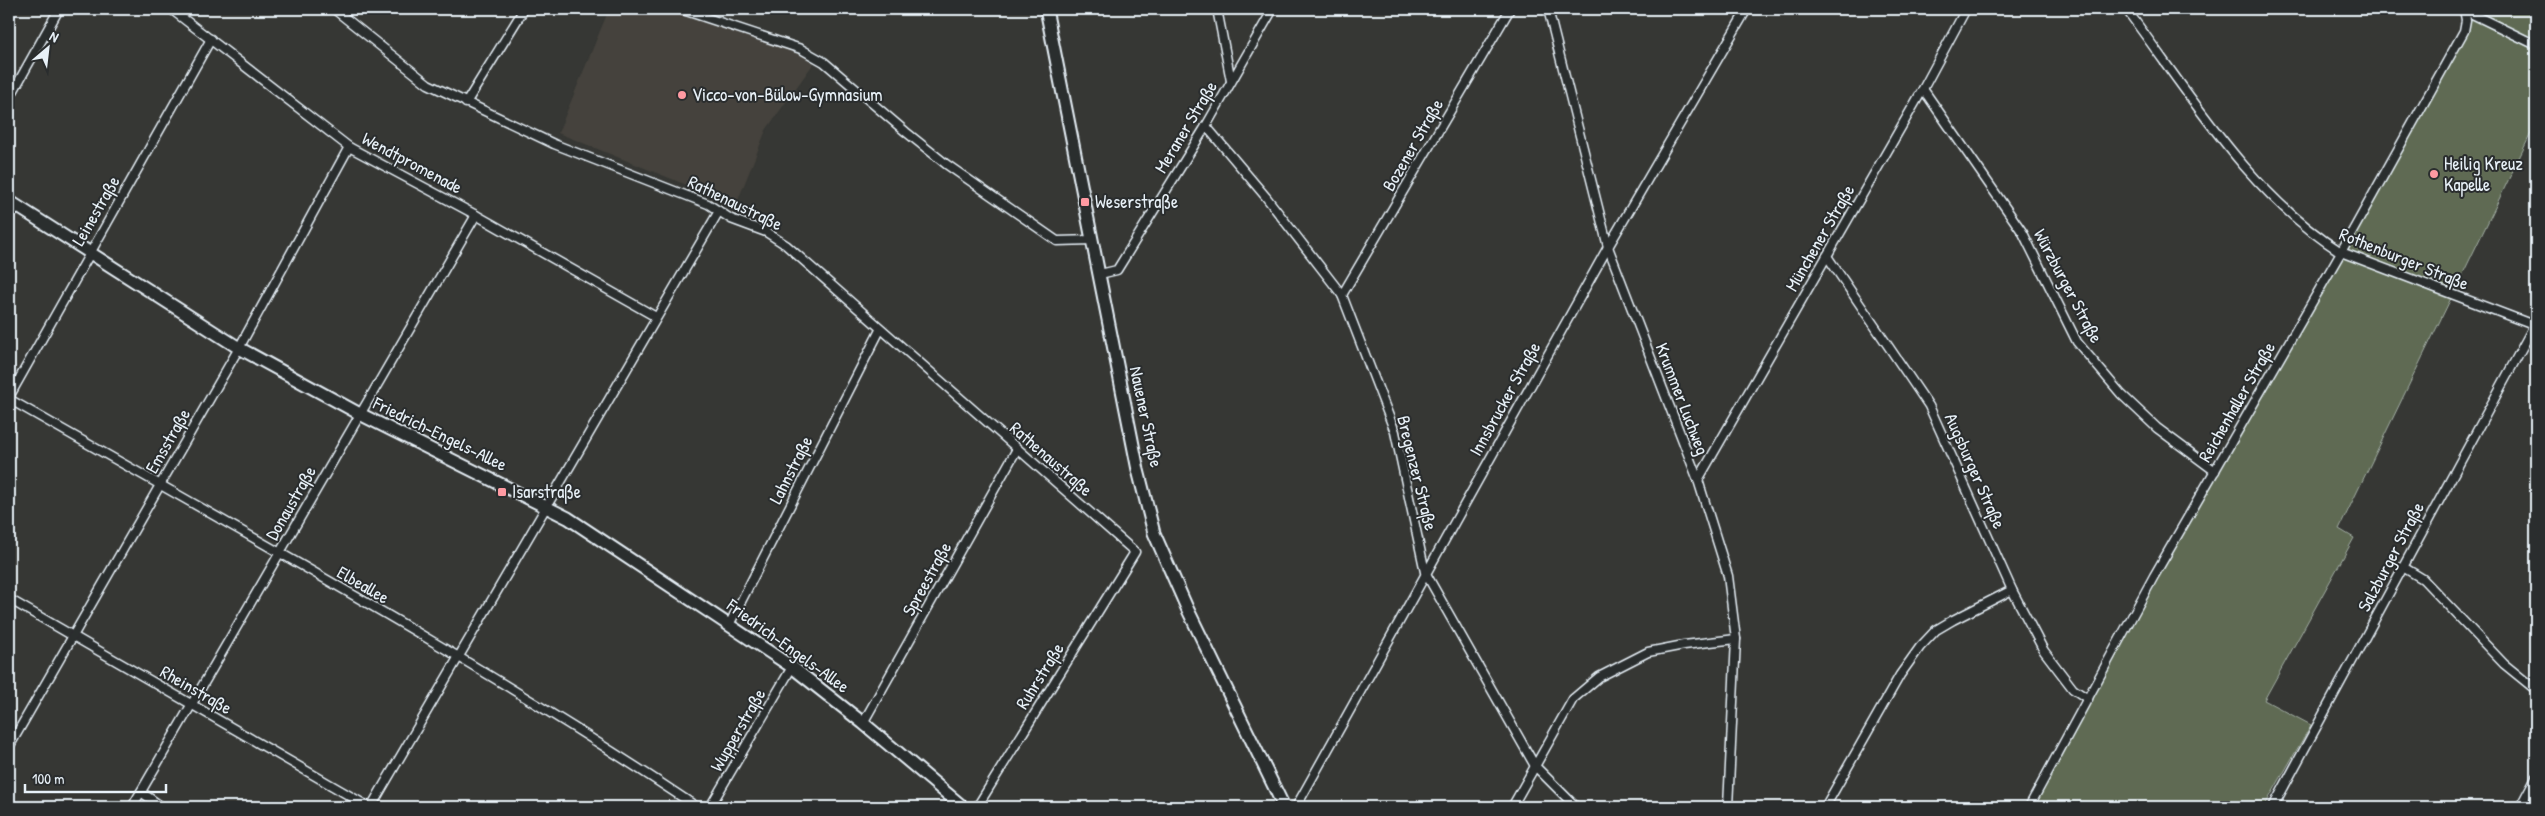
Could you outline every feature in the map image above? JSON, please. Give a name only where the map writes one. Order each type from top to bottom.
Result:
[{"type":"street","points":[[9,99],[59,9]]},
{"type":"street","name":"Wendtpromenade","points":[[171,9],[349,147],[476,215],[656,318]]},
{"type":"street","name":"Rathenaustraße","points":[[334,9],[428,84],[554,144],[719,211],[730,219],[766,232],[786,245],[880,330],[1135,552],[1130,560]]},
{"type":"street","points":[[466,103],[524,9]]},
{"type":"street","points":[[680,9],[801,49],[824,62],[906,132],[1057,241],[1093,240]]},
{"type":"street","name":"Nauener Straße","points":[[1046,9],[1138,470],[1154,533],[1187,608],[1284,807]]},
{"type":"street","points":[[1217,9],[1231,81]]},
{"type":"street","name":"Meraner Straße","points":[[1100,274],[1117,270],[1206,126],[1273,9]]},
{"type":"street","name":"Bozener Straße","points":[[1342,295],[1510,9]]},
{"type":"street","name":"Krummer Luchweg","points":[[1548,9],[1608,247],[1698,480],[1728,576],[1736,638],[1728,807]]},
{"type":"street","name":"Innsbrucker Straße","points":[[1296,807],[1608,247],[1747,9]]},
{"type":"street","name":"Münchener Straße","points":[[1698,480],[1923,88],[1966,9]]},
{"type":"street","name":"Rothenburger Straße","points":[[2126,9],[2239,161],[2294,215],[2341,252],[2536,324]]},
{"type":"street","points":[[2464,9],[2536,45]]},
{"type":"street","name":"Reichenhaller Straße","points":[[2029,807],[2154,576],[2341,252],[2464,31],[2464,9]]},
{"type":"street","name":"Leinestraße","points":[[9,398],[211,39]]},
{"type":"street","name":"Würzburger Straße","points":[[1923,88],[2023,233],[2077,342],[2121,394],[2157,428],[2216,471]]},
{"type":"street","name":"Bregenzer Straße","points":[[1206,126],[1266,197],[1342,295],[1395,432],[1426,572],[1536,766],[1576,807]]},
{"type":"street","name":"Emsstraße","points":[[9,747],[239,348],[349,147]]},
{"type":"street","name":"Friedrich-Engels-Allee","points":[[9,201],[89,254],[239,348],[360,414],[568,518],[792,667],[863,723],[963,807]]},
{"type":"street","points":[[370,807],[459,658],[719,211]]},
{"type":"street","name":"Donaustraße","points":[[132,807],[476,215]]},
{"type":"street","name":"Augsburger Straße","points":[[1827,256],[1928,406],[2012,590],[2044,651],[2073,689],[2088,699]]},
{"type":"street","name":"Salzburger Straße","points":[[2273,807],[2536,324]]},
{"type":"street","name":"Lahnstraße","points":[[729,625],[880,330]]},
{"type":"street","name":"Elbeallee","points":[[9,398],[459,658],[574,727],[697,807]]},
{"type":"street","name":"Spreestraße","points":[[863,723],[1017,449]]},
{"type":"street","name":"Ruhrstraße","points":[[977,807],[1130,560]]},
{"type":"street","points":[[2403,567],[2423,579],[2504,664],[2536,690]]},
{"type":"street","points":[[1825,807],[1900,675],[1920,647],[1936,630],[2012,590]]},
{"type":"street","name":"Rheinstraße","points":[[9,599],[370,807]]},
{"type":"street","points":[[1512,807],[1573,699],[1599,677],[1648,652],[1684,644],[1736,638]]},
{"type":"street","name":"Wupperstraße","points":[[710,807],[792,667]]},
{"type":"street","points":[[2520,807],[2536,777]]},
{"type":"street","points":[[141,792],[162,807]]},
{"type":"shaded area","name":"Vicco-von-Bülow-Gymnasium","points":[[609,9],[674,9],[799,50],[816,60],[766,130],[736,205],[558,133]]},
{"type":"green space","points":[[2468,9],[2536,9],[2536,123],[2339,529],[2354,538],[2264,700],[2311,725],[2264,807],[2030,807],[2154,576],[2464,32]]},
{"type":"place","name":"Vicco-von-Bülow-Gymnasium","points":[[682,95]]},
{"type":"place","name":"Heilig Kreuz Kapelle","points":[[2434,174]]},
{"type":"place","name":"Weserstraße","points":[[1085,202]]},
{"type":"place","name":"Isarstraße","points":[[502,492]]}]
